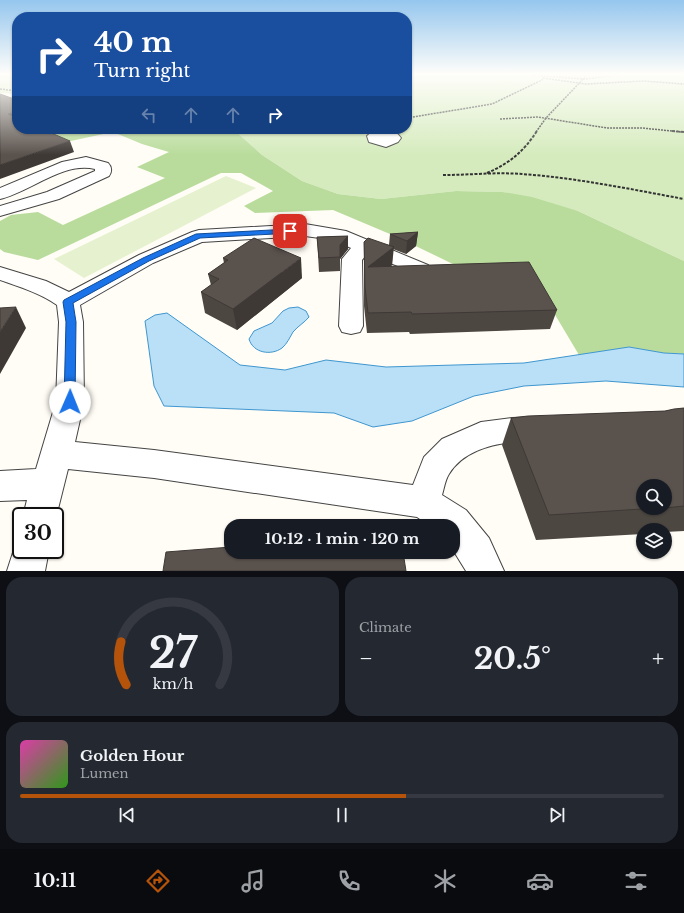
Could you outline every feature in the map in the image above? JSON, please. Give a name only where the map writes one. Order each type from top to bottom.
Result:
[{"type":"street","points":[[0,194],[67,165],[86,162],[103,166],[103,174],[87,182],[50,197],[0,211]]},
{"type":"street","points":[[68,302],[146,260],[199,236],[305,230],[339,235],[421,269]]},
{"type":"street","points":[[351,326],[352,259],[364,246]]},
{"type":"street","points":[[1,275],[38,286],[56,294],[68,302],[71,322],[70,402],[58,454],[43,507]]},
{"type":"street","points":[[423,502],[435,467],[453,448],[480,435],[512,430],[566,428]]},
{"type":"street","points":[[58,454],[154,464],[423,502],[454,522],[476,551],[485,571]]},
{"type":"street","points":[[0,486],[49,484]]},
{"type":"street","points":[[26,571],[29,559]]},
{"type":"path","points":[[412,117],[492,104],[497,102]]},
{"type":"path","points":[[484,174],[497,169],[514,158],[535,134],[546,118],[562,102]]},
{"type":"path","points":[[500,120],[529,117],[546,118],[607,128],[642,128],[684,132]]},
{"type":"path","points":[[443,175],[521,174],[542,176],[588,182],[684,199]]},
{"type":"green space","points":[[412,102],[684,102],[684,261],[578,211],[503,192],[456,191],[381,199],[338,194],[302,181],[262,155],[239,134],[412,134]]},
{"type":"green space","points":[[28,134],[104,134],[33,149],[0,144]]},
{"type":"green space","points":[[118,134],[239,134],[262,155],[302,181],[338,194],[381,199],[456,191],[503,192],[532,197],[578,211],[684,261],[684,354],[664,353],[629,347],[579,355],[532,276],[455,265],[397,237],[333,210],[255,213],[244,206],[273,191],[241,173],[221,173],[38,260],[4,252],[0,249],[0,221],[11,215],[38,212],[63,225],[165,178],[137,167],[169,152],[142,144]]},
{"type":"green space","points":[[226,176],[256,188],[84,278],[54,259]]},
{"type":"water","points":[[298,307],[306,311],[309,317],[293,332],[282,348],[273,352],[263,352],[251,344],[249,339],[254,331],[272,323],[283,311],[289,308]]},
{"type":"water","points":[[167,313],[240,365],[285,370],[326,360],[386,367],[524,363],[629,347],[664,353],[684,354],[684,387],[606,381],[524,386],[474,396],[412,421],[373,427],[334,413],[164,406],[154,386],[145,321],[155,315]]},
{"type":"building","points":[[0,102],[12,102],[12,113],[8,114],[12,116],[12,134],[54,134],[70,141],[0,165]]},
{"type":"building","points":[[418,232],[407,241],[390,234]]},
{"type":"building","points":[[348,236],[340,245],[340,257],[319,258],[317,237]]},
{"type":"building","points":[[254,238],[301,258],[233,309],[201,292],[219,279],[208,274],[228,260],[223,258]]},
{"type":"building","points":[[368,238],[394,247],[368,267],[529,262],[557,310],[412,314],[411,312],[368,313],[365,287],[364,242]]},
{"type":"building","points":[[16,307],[0,332],[0,308]]},
{"type":"building","points":[[684,408],[684,506],[672,507],[672,479],[636,479],[636,509],[549,515],[511,418],[528,416],[665,411]]},
{"type":"building","points":[[224,548],[224,559],[404,559],[406,571],[163,571],[166,552]]},
{"type":"route","points":[[70,402],[71,322],[68,302],[146,260],[199,236],[290,231]]}]
